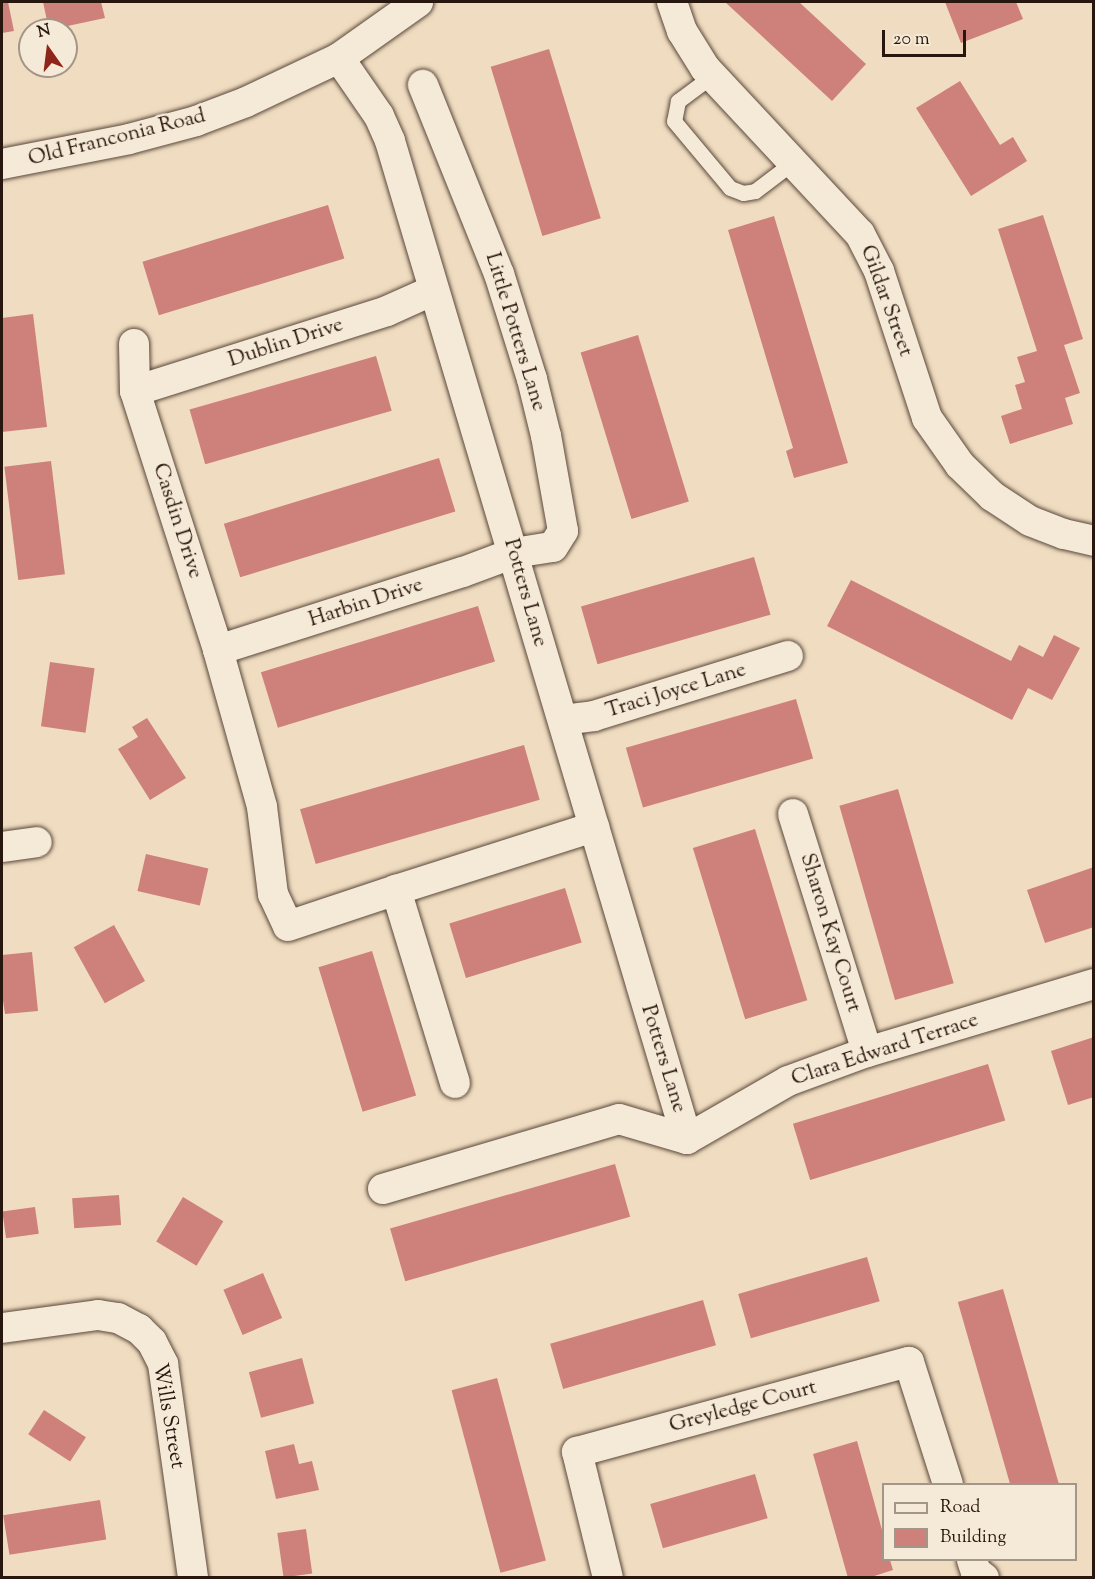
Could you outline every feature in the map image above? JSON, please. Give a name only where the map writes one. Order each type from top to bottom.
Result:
[{"type":"street","name":"Old Franconia Road","points":[[2,164],[93,147],[196,121],[246,102],[339,58],[418,2]]},
{"type":"street","name":"Gildar Street","points":[[672,2],[682,31],[694,52],[793,162],[845,215],[870,250],[927,418],[960,465],[992,496],[1030,521],[1064,534],[1094,541]]},
{"type":"street","name":"Potters Lane","points":[[339,58],[379,116],[390,141],[687,1138]]},
{"type":"street","name":"Little Potters Lane","points":[[423,85],[460,205],[500,274],[532,379],[546,436],[563,531],[553,547],[514,553]]},
{"type":"street","name":"Dublin Drive","points":[[135,391],[387,311],[434,290]]},
{"type":"street","name":"Casdin Drive","points":[[134,344],[135,391],[218,650],[262,807],[273,894],[288,926],[396,890]]},
{"type":"street","name":"Harbin Drive","points":[[218,650],[463,572],[514,553]]},
{"type":"street","name":"Traci Joyce Lane","points":[[563,720],[594,716],[788,656]]},
{"type":"street","name":"Sharon Kay Court","points":[[793,814],[867,1052]]},
{"type":"street","points":[[455,1083],[396,890],[594,828]]},
{"type":"street","points":[[2,846],[37,842]]},
{"type":"street","name":"Clara Edward Terrace","points":[[687,1138],[774,1087],[867,1052],[1094,984]]},
{"type":"street","points":[[383,1189],[619,1119],[687,1138]]},
{"type":"street","name":"Wills Street","points":[[2,1328],[98,1316],[125,1321],[139,1329],[152,1342],[163,1364],[193,1578]]},
{"type":"street","name":"Greyledge Court","points":[[608,1578],[577,1452],[909,1362],[947,1483]]},
{"type":"street","points":[[972,1561],[976,1572],[984,1578]]},
{"type":"lane","points":[[713,75],[678,100],[673,113],[674,121],[730,188],[743,193],[755,191],[793,162]]},
{"type":"building","points":[[2,2],[8,2],[14,31],[2,33]]},
{"type":"building","points":[[43,2],[101,2],[105,18],[78,24],[78,18],[46,18]]},
{"type":"building","points":[[725,2],[799,2],[866,64],[832,101]]},
{"type":"building","points":[[945,2],[1016,2],[1023,19],[961,43]]},
{"type":"building","points":[[549,49],[601,218],[542,236],[491,67]]},
{"type":"building","points":[[960,81],[1000,145],[1013,137],[1027,161],[971,196],[916,108]]},
{"type":"building","points":[[328,205],[344,259],[159,315],[142,262]]},
{"type":"building","points":[[1043,215],[1083,339],[1064,345],[1080,393],[1065,398],[1073,424],[1010,444],[1001,416],[1022,409],[1015,385],[1025,382],[1017,357],[1037,351],[998,229]]},
{"type":"building","points":[[774,216],[848,463],[794,478],[786,451],[793,448],[728,230]]},
{"type":"building","points":[[33,314],[47,427],[2,432],[2,318]]},
{"type":"building","points":[[638,335],[689,501],[631,519],[581,353]]},
{"type":"building","points":[[376,356],[392,411],[205,464],[190,409]]},
{"type":"building","points":[[439,458],[455,512],[240,577],[224,524]]},
{"type":"building","points":[[51,461],[65,574],[18,580],[4,467]]},
{"type":"building","points":[[754,557],[771,615],[598,664],[581,607]]},
{"type":"building","points":[[851,580],[1011,661],[1019,645],[1043,657],[1054,635],[1080,648],[1052,700],[1028,688],[1012,720],[827,626]]},
{"type":"building","points":[[478,606],[495,661],[278,728],[261,672]]},
{"type":"building","points":[[50,662],[95,668],[86,733],[41,726]]},
{"type":"building","points":[[796,699],[813,759],[643,807],[626,748]]},
{"type":"building","points":[[147,718],[186,778],[150,800],[118,749],[138,737],[132,727]]},
{"type":"building","points":[[524,745],[540,800],[316,864],[300,809]]},
{"type":"building","points":[[898,789],[954,983],[895,1000],[839,806]]},
{"type":"building","points":[[755,829],[807,1000],[745,1019],[693,848]]},
{"type":"building","points":[[146,854],[208,868],[200,905],[137,891]]},
{"type":"building","points":[[1094,867],[1094,927],[1045,943],[1027,890]]},
{"type":"building","points":[[565,888],[582,943],[466,978],[449,923]]},
{"type":"building","points":[[114,925],[145,981],[105,1003],[74,947]]},
{"type":"building","points":[[372,951],[416,1095],[363,1112],[318,967]]},
{"type":"building","points":[[32,952],[38,1011],[5,1014],[2,994],[2,955]]},
{"type":"building","points":[[1094,1037],[1094,1097],[1068,1105],[1051,1051]]},
{"type":"building","points":[[988,1064],[1005,1120],[810,1180],[793,1124]]},
{"type":"building","points":[[615,1164],[630,1217],[405,1281],[390,1228]]},
{"type":"building","points":[[119,1195],[121,1225],[74,1228],[72,1198]]},
{"type":"building","points":[[183,1197],[223,1221],[197,1266],[156,1242]]},
{"type":"building","points":[[35,1207],[39,1234],[6,1238],[2,1212]]},
{"type":"building","points":[[867,1257],[880,1301],[751,1338],[738,1294]]},
{"type":"building","points":[[263,1273],[282,1318],[243,1335],[223,1290]]},
{"type":"building","points":[[1003,1289],[1059,1483],[1010,1483],[958,1302]]},
{"type":"building","points":[[703,1300],[716,1345],[563,1389],[550,1344]]},
{"type":"building","points":[[302,1358],[314,1403],[261,1418],[249,1372]]},
{"type":"building","points":[[497,1378],[546,1561],[501,1573],[452,1390]]},
{"type":"building","points":[[44,1410],[86,1437],[70,1462],[28,1434]]},
{"type":"building","points":[[857,1441],[882,1530],[882,1561],[890,1561],[893,1570],[868,1578],[848,1578],[813,1454]]},
{"type":"building","points":[[294,1444],[299,1464],[312,1461],[319,1490],[276,1499],[265,1451]]},
{"type":"building","points":[[755,1474],[768,1518],[663,1548],[650,1504]]},
{"type":"building","points":[[100,1500],[106,1540],[9,1555],[3,1515]]},
{"type":"building","points":[[306,1529],[312,1574],[284,1578],[277,1533]]}]
